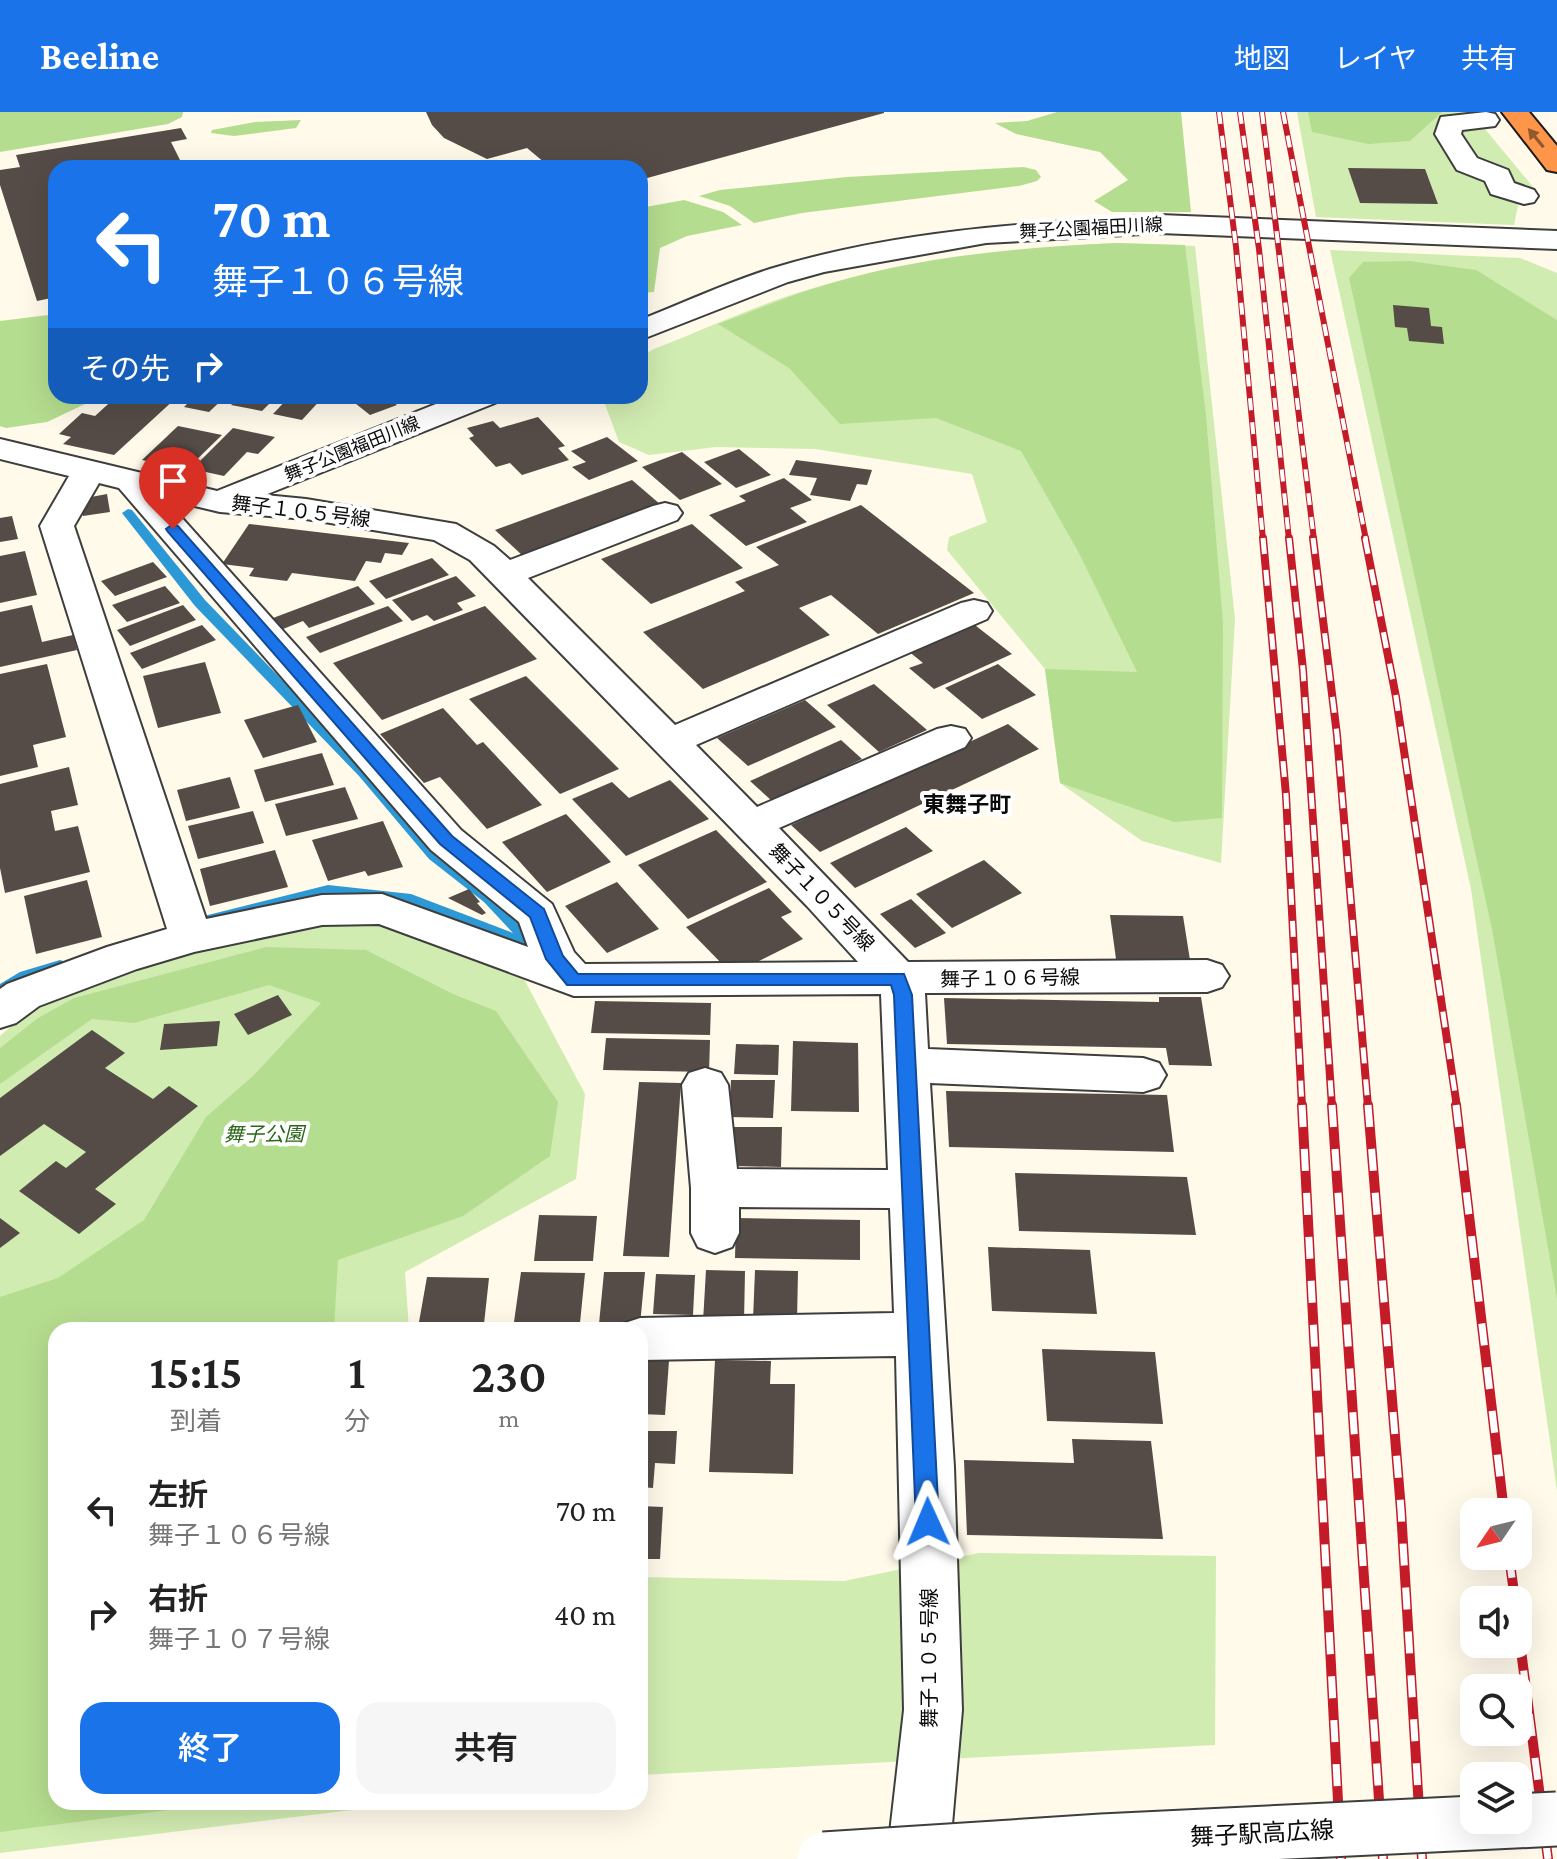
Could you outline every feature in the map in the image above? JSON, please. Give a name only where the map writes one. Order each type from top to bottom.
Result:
[{"type":"highway","points":[[1515,112],[1557,164]]},
{"type":"street","points":[[1486,120],[1450,123],[1448,134],[1467,164],[1498,176],[1501,188],[1524,196]]},
{"type":"street","name":"舞子公園福田川線","points":[[648,328],[778,276],[821,264],[986,234],[1160,224],[1557,240]]},
{"type":"street","name":"舞子公園福田川線","points":[[220,502],[464,404]]},
{"type":"street","name":"舞子１０５号線","points":[[0,449],[220,502],[306,509],[444,531],[482,553],[867,942],[898,979],[903,995],[921,1334],[933,1710],[918,1859]]},
{"type":"street","points":[[89,470],[57,526],[187,925]]},
{"type":"street","points":[[131,481],[446,840],[537,914],[555,959],[574,980]]},
{"type":"street","points":[[504,575],[665,513]]},
{"type":"street","points":[[669,742],[974,611]]},
{"type":"street","points":[[751,825],[951,738]]},
{"type":"street","points":[[0,1012],[23,995],[187,925],[322,910],[382,909],[574,980]]},
{"type":"street","name":"舞子１０６号線","points":[[574,980],[1207,976]]},
{"type":"street","points":[[907,1065],[1143,1075]]},
{"type":"street","points":[[705,1085],[715,1210],[913,1189]]},
{"type":"street","points":[[648,1339],[921,1334]]},
{"type":"street","name":"舞子駅高広線","points":[[824,1859],[1102,1850],[1557,1819]]},
{"type":"green space","points":[[0,112],[183,112],[182,117],[168,124],[0,152]]},
{"type":"green space","points":[[1057,112],[1181,112],[1191,212],[1112,212],[1094,201],[1128,180],[1100,152],[1016,134],[995,123],[1027,121]]},
{"type":"green space","points":[[1297,112],[1471,112],[1533,187],[1519,201],[1514,225],[1316,217]]},
{"type":"green space","points":[[1308,112],[1442,112],[1410,141],[1368,144],[1312,132]]},
{"type":"green space","points":[[301,120],[296,128],[234,136],[211,133],[212,130],[255,122]]},
{"type":"green space","points":[[1024,167],[1036,170],[1041,177],[1019,186],[802,213],[754,223],[730,206],[699,196],[720,190],[847,177]]},
{"type":"green space","points":[[684,200],[723,212],[742,225],[687,236],[660,248],[654,292],[648,292],[648,207]]},
{"type":"green space","points":[[1116,243],[1195,246],[1235,619],[1221,863],[1142,841],[1060,783],[1045,669],[947,550],[949,537],[987,522],[972,474],[815,449],[716,447],[649,455],[619,442],[605,404],[648,404],[648,352],[794,294],[889,270],[1039,248]]},
{"type":"green space","points":[[1116,243],[1185,245],[1206,415],[1223,623],[1222,818],[1174,822],[1060,783],[1045,669],[1137,672],[1079,553],[1021,451],[936,418],[840,424],[789,368],[718,324],[809,290],[884,269],[1000,251]]},
{"type":"green space","points":[[1330,250],[1520,258],[1557,273],[1557,1491],[1471,889]]},
{"type":"green space","points":[[1409,261],[1476,270],[1557,320],[1557,1299],[1492,929],[1349,278],[1363,262]]},
{"type":"green space","points":[[48,315],[48,404],[85,404],[47,422],[6,428],[0,426],[0,321]]},
{"type":"green space","name":"舞子公園","points":[[376,922],[524,979],[585,1094],[576,1179],[405,1272],[408,1322],[48,1322],[48,1810],[352,1810],[0,1853],[0,1036],[42,1000],[164,957],[293,925]]},
{"type":"green space","points":[[266,947],[366,950],[453,994],[496,1011],[558,1102],[550,1156],[463,1216],[338,1260],[334,1322],[48,1322],[48,1810],[169,1810],[0,1832],[0,1297],[58,1278],[144,1220],[206,1117],[254,1075],[321,1003],[269,985],[134,1023],[92,1019],[0,1084],[0,1048],[38,1018],[74,998]]},
{"type":"green space","points":[[979,1553],[1216,1556],[1215,1745],[648,1775],[648,1577],[844,1581]]},
{"type":"building","points":[[426,112],[884,112],[648,178],[648,160],[541,160],[527,148],[487,159],[444,138],[432,125]]},
{"type":"building","points":[[181,128],[187,139],[171,142],[180,160],[48,160],[48,299],[37,301],[0,185],[0,170],[20,167],[16,155]]},
{"type":"building","points":[[1348,168],[1425,169],[1438,204],[1360,203]]},
{"type":"building","points":[[1393,305],[1429,308],[1431,326],[1442,327],[1444,344],[1409,341],[1407,328],[1395,327]]},
{"type":"building","points":[[108,404],[169,404],[114,455],[63,444],[71,437],[59,434],[82,413],[95,416]]},
{"type":"building","points":[[187,404],[218,404],[209,412],[184,407]]},
{"type":"building","points":[[232,404],[269,404],[262,411]]},
{"type":"building","points":[[282,404],[317,404],[302,420],[273,414]]},
{"type":"building","points":[[356,404],[397,405],[370,415]]},
{"type":"building","points":[[538,417],[565,446],[558,448],[569,460],[522,475],[510,463],[496,467],[469,438],[474,436],[467,428],[493,421],[500,428]]},
{"type":"building","points":[[178,426],[222,435],[186,470],[142,460]]},
{"type":"building","points":[[233,428],[275,437],[258,454],[247,452],[224,476],[192,469]]},
{"type":"building","points":[[607,437],[638,461],[589,480],[572,467],[586,462],[571,451]]},
{"type":"building","points":[[739,449],[771,475],[736,488],[704,462]]},
{"type":"building","points":[[682,452],[722,484],[680,500],[642,467]]},
{"type":"building","points":[[796,460],[872,470],[867,485],[857,484],[850,501],[810,495],[817,478],[789,475]]},
{"type":"building","points":[[784,478],[812,500],[790,508],[807,522],[746,546],[709,515],[746,501],[739,496]]},
{"type":"building","points":[[632,480],[661,505],[524,557],[495,530]]},
{"type":"building","points":[[107,494],[110,512],[83,516],[80,499]]},
{"type":"building","points":[[861,505],[974,593],[878,634],[831,595],[799,608],[830,635],[703,689],[643,632],[745,591],[735,582],[779,565],[756,547]]},
{"type":"building","points":[[12,516],[18,539],[0,542],[0,518]]},
{"type":"building","points":[[249,524],[409,543],[402,555],[385,553],[381,563],[366,561],[355,581],[292,573],[287,581],[249,576],[254,568],[222,564]]},
{"type":"building","points":[[692,524],[743,568],[651,604],[601,559]]},
{"type":"building","points":[[25,551],[37,595],[0,603],[0,556]]},
{"type":"building","points":[[432,558],[449,575],[386,599],[369,581]]},
{"type":"building","points":[[153,562],[167,577],[115,596],[101,581]]},
{"type":"building","points":[[456,576],[476,596],[457,603],[463,610],[434,621],[427,615],[412,621],[392,600]]},
{"type":"building","points":[[165,586],[180,603],[127,622],[112,605]]},
{"type":"building","points":[[358,586],[375,604],[309,628],[303,621],[283,629],[273,618]]},
{"type":"building","points":[[32,605],[42,642],[73,635],[77,650],[0,667],[0,612]]},
{"type":"building","points":[[183,605],[196,620],[130,646],[117,630]]},
{"type":"building","points":[[388,606],[403,621],[320,653],[306,637]]},
{"type":"building","points":[[485,606],[537,659],[382,720],[333,663]]},
{"type":"building","points":[[971,622],[1012,654],[934,689],[909,668],[923,663],[907,650]]},
{"type":"building","points":[[202,625],[216,640],[142,669],[130,653]]},
{"type":"building","points":[[205,662],[221,713],[158,728],[143,676]]},
{"type":"building","points":[[47,664],[66,737],[33,745],[38,767],[0,776],[0,674]]},
{"type":"building","points":[[998,664],[1036,695],[982,719],[945,688]]},
{"type":"building","points":[[526,676],[619,769],[560,794],[469,699]]},
{"type":"building","points":[[874,684],[927,730],[879,752],[827,705]]},
{"type":"building","points":[[805,700],[836,727],[748,766],[717,738]]},
{"type":"building","points":[[298,705],[317,742],[263,758],[244,720]]},
{"type":"building","points":[[443,708],[477,745],[483,742],[542,805],[487,829],[440,777],[424,783],[380,734]]},
{"type":"building","points":[[1008,724],[1039,749],[820,852],[791,825]]},
{"type":"building","points":[[841,740],[862,759],[772,801],[750,781]]},
{"type":"building","points":[[322,753],[334,785],[265,802],[254,770]]},
{"type":"building","points":[[69,767],[78,805],[51,811],[55,831],[78,826],[90,872],[5,893],[0,868],[0,784]]},
{"type":"building","points":[[230,777],[240,808],[186,821],[177,790]]},
{"type":"building","points":[[670,780],[709,819],[626,856],[572,799],[612,782],[629,798]]},
{"type":"building","points":[[345,787],[358,819],[286,836],[275,804]]},
{"type":"building","points":[[253,811],[264,843],[198,859],[188,826]]},
{"type":"building","points":[[566,814],[611,862],[547,892],[502,842]]},
{"type":"building","points":[[383,821],[403,867],[368,876],[365,871],[328,881],[312,840]]},
{"type":"building","points":[[906,827],[933,851],[855,888],[830,863]]},
{"type":"building","points":[[716,830],[767,882],[688,919],[638,865]]},
{"type":"building","points":[[275,850],[288,887],[210,906],[200,869]]},
{"type":"building","points":[[984,860],[1022,893],[952,928],[916,894]]},
{"type":"building","points":[[87,880],[102,937],[36,954],[24,896]]},
{"type":"building","points":[[617,882],[659,929],[607,953],[565,906]]},
{"type":"building","points":[[769,888],[792,912],[781,917],[803,939],[747,967],[724,966],[686,927]]},
{"type":"building","points":[[469,889],[486,913],[482,915],[448,898]]},
{"type":"building","points":[[911,899],[946,933],[915,948],[880,914]]},
{"type":"building","points":[[1110,915],[1183,916],[1190,960],[1116,959]]},
{"type":"building","points":[[278,995],[292,1015],[248,1035],[234,1014]]},
{"type":"building","points":[[1159,997],[1201,997],[1212,1066],[1169,1065],[1166,1048],[947,1044],[944,998],[1159,1002]]},
{"type":"building","points":[[595,1001],[711,1003],[710,1035],[591,1033]]},
{"type":"building","points":[[220,1021],[217,1046],[160,1050],[164,1024]]},
{"type":"building","points":[[92,1030],[125,1053],[105,1068],[153,1099],[169,1086],[198,1106],[95,1189],[116,1204],[79,1234],[19,1191],[56,1161],[66,1168],[86,1152],[44,1124],[0,1156],[0,1098]]},
{"type":"building","points":[[606,1038],[710,1040],[709,1072],[603,1070]]},
{"type":"building","points":[[793,1041],[858,1043],[859,1112],[791,1111]]},
{"type":"building","points":[[736,1044],[779,1045],[778,1075],[734,1074]]},
{"type":"building","points":[[731,1080],[775,1080],[773,1118],[729,1117]]},
{"type":"building","points":[[639,1082],[681,1083],[669,1257],[623,1256]]},
{"type":"building","points":[[946,1091],[1167,1095],[1174,1152],[949,1147]]},
{"type":"building","points":[[732,1127],[782,1127],[781,1167],[731,1166]]},
{"type":"building","points":[[1015,1173],[1187,1177],[1196,1235],[1019,1231]]},
{"type":"building","points":[[539,1215],[597,1216],[593,1261],[534,1261]]},
{"type":"building","points":[[0,1218],[20,1233],[0,1248]]},
{"type":"building","points":[[736,1218],[860,1220],[860,1260],[735,1258]]},
{"type":"building","points":[[988,1247],[1090,1250],[1097,1314],[992,1311]]},
{"type":"building","points":[[706,1270],[745,1271],[744,1322],[703,1322]]},
{"type":"building","points":[[755,1270],[798,1271],[797,1321],[753,1320]]},
{"type":"building","points":[[521,1272],[585,1273],[580,1322],[514,1322]]},
{"type":"building","points":[[604,1272],[645,1272],[640,1322],[599,1322]]},
{"type":"building","points":[[656,1274],[695,1275],[693,1315],[653,1314]]},
{"type":"building","points":[[427,1277],[489,1278],[484,1322],[419,1322]]},
{"type":"building","points":[[1042,1349],[1155,1352],[1163,1424],[1047,1421]]},
{"type":"building","points":[[715,1360],[771,1361],[770,1384],[795,1384],[793,1474],[709,1472]]},
{"type":"building","points":[[648,1361],[669,1361],[665,1415],[648,1414]]},
{"type":"building","points":[[648,1431],[677,1431],[675,1464],[655,1463],[653,1488],[648,1488]]},
{"type":"building","points":[[1072,1439],[1151,1441],[1163,1539],[967,1535],[964,1460],[1074,1463]]},
{"type":"building","points":[[648,1506],[663,1507],[660,1559],[648,1559]]},
{"type":"waterway","points":[[128,513],[200,603],[364,773],[434,855],[489,898],[520,929],[522,943],[411,899],[328,890],[189,925]]},
{"type":"waterway","points":[[0,991],[26,976],[60,966]]},
{"type":"railway","points":[[1219,112],[1236,247],[1263,540]]},
{"type":"railway","points":[[1240,112],[1259,249],[1289,540]]},
{"type":"railway","points":[[1262,112],[1314,540]]},
{"type":"railway","points":[[1283,112],[1366,540]]},
{"type":"railway","points":[[1263,538],[1286,795],[1302,1107]]},
{"type":"railway","points":[[1289,538],[1303,670],[1332,1107]]},
{"type":"railway","points":[[1313,538],[1337,735],[1368,1107]]},
{"type":"railway","points":[[1365,538],[1396,697],[1457,1107]]},
{"type":"railway","points":[[1302,1105],[1341,1859]]},
{"type":"railway","points":[[1332,1105],[1383,1859]]},
{"type":"railway","points":[[1368,1105],[1401,1510],[1422,1859]]},
{"type":"railway","points":[[1456,1105],[1502,1498]]},
{"type":"railway","points":[[1511,1570],[1513,1586]]},
{"type":"railway","points":[[1522,1658],[1548,1859]]},
{"type":"district","name":"東舞子町","points":[[967,804]]},
{"type":"route","points":[[173,529],[446,840],[537,914],[555,959],[574,980],[898,979],[903,995],[928,1522]]}]
